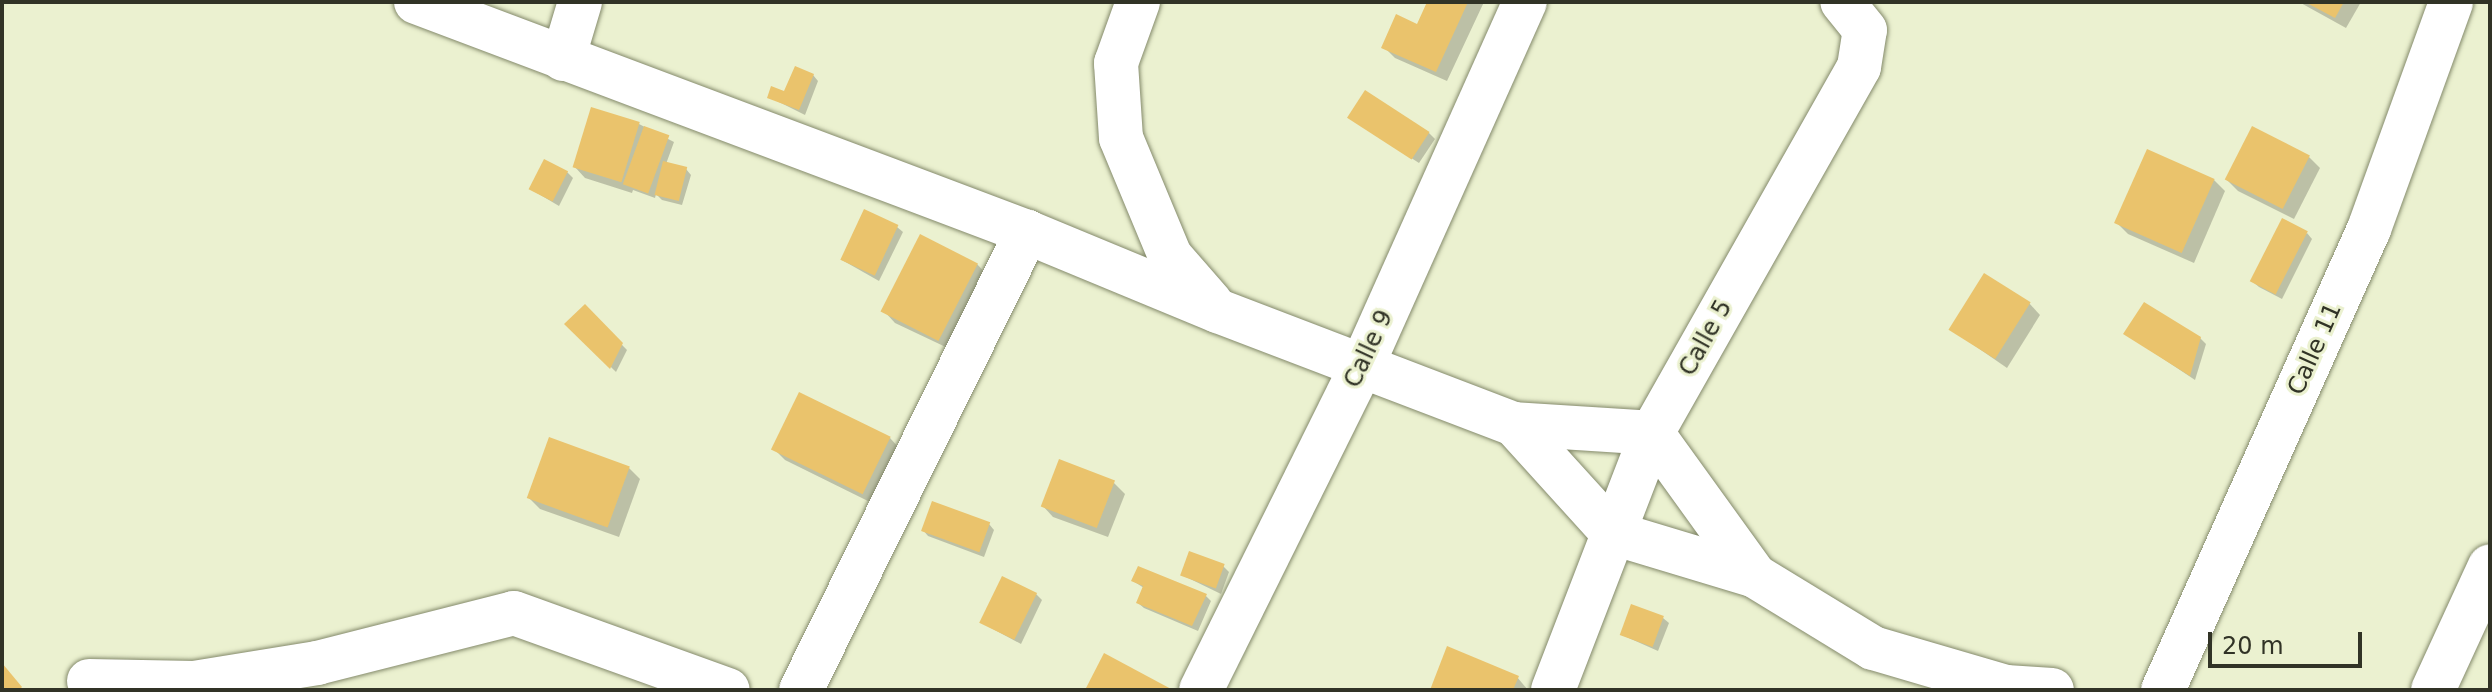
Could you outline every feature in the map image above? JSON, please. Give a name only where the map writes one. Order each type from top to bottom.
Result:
[{"type":"street","points":[[416,2],[1027,232],[1218,311],[1514,424],[1652,433],[1755,576]]},
{"type":"street","points":[[563,59],[580,2]]},
{"type":"street","points":[[1138,2],[1116,63],[1121,138],[1170,256],[1218,311]]},
{"type":"street","name":"Calle 9","points":[[1201,690],[1362,366],[1525,2]]},
{"type":"street","name":"Calle 5","points":[[1553,690],[1652,433],[1859,67],[1865,30],[1842,2]]},
{"type":"street","name":"Calle 11","points":[[2163,690],[2369,229],[2451,2]]},
{"type":"street","points":[[801,690],[1027,232]]},
{"type":"street","points":[[1514,424],[1613,533],[1755,576],[1873,648],[2006,687],[2052,690]]},
{"type":"street","points":[[2433,690],[2490,566]]},
{"type":"street","points":[[89,681],[194,683],[317,663],[514,613],[728,690]]},
{"type":"building","points":[[1427,2],[1468,2],[1436,72],[1381,48],[1396,14],[1417,24]]},
{"type":"building","points":[[2305,2],[2344,2],[2335,18]]},
{"type":"building","points":[[795,66],[814,74],[799,110],[767,98],[771,86],[784,91]]},
{"type":"building","points":[[1365,90],[1430,132],[1412,160],[1347,118]]},
{"type":"building","points":[[591,107],[640,122],[621,182],[573,167]]},
{"type":"building","points":[[644,126],[669,135],[648,193],[623,184]]},
{"type":"building","points":[[2252,126],[2310,156],[2283,209],[2225,179]]},
{"type":"building","points":[[2147,149],[2215,179],[2182,253],[2114,223]]},
{"type":"building","points":[[544,159],[568,171],[553,202],[529,189]]},
{"type":"building","points":[[663,161],[687,167],[679,201],[655,195]]},
{"type":"building","points":[[864,209],[898,225],[875,276],[840,260]]},
{"type":"building","points":[[2282,218],[2308,231],[2276,294],[2250,281]]},
{"type":"building","points":[[920,234],[978,264],[938,341],[881,312]]},
{"type":"building","points":[[1984,273],[2031,302],[1995,359],[1948,330]]},
{"type":"building","points":[[2144,302],[2201,337],[2190,376],[2123,334]]},
{"type":"building","points":[[585,304],[623,343],[610,369],[564,324]]},
{"type":"building","points":[[799,392],[891,437],[863,494],[771,450]]},
{"type":"building","points":[[549,437],[630,466],[608,527],[527,498]]},
{"type":"building","points":[[1059,459],[1115,481],[1097,528],[1041,507]]},
{"type":"building","points":[[932,501],[990,522],[979,552],[921,531]]},
{"type":"building","points":[[1189,551],[1225,564],[1216,588],[1180,575]]},
{"type":"building","points":[[1138,566],[1207,594],[1192,626],[1136,603],[1143,586],[1131,581]]},
{"type":"building","points":[[1002,576],[1037,593],[1014,640],[979,623]]},
{"type":"building","points":[[1631,604],[1664,616],[1653,647],[1620,635]]},
{"type":"building","points":[[1447,646],[1519,676],[1513,690],[1430,690]]},
{"type":"building","points":[[1104,653],[1173,690],[1085,690]]},
{"type":"building","points":[[2,663],[22,687],[19,690],[2,690]]}]
